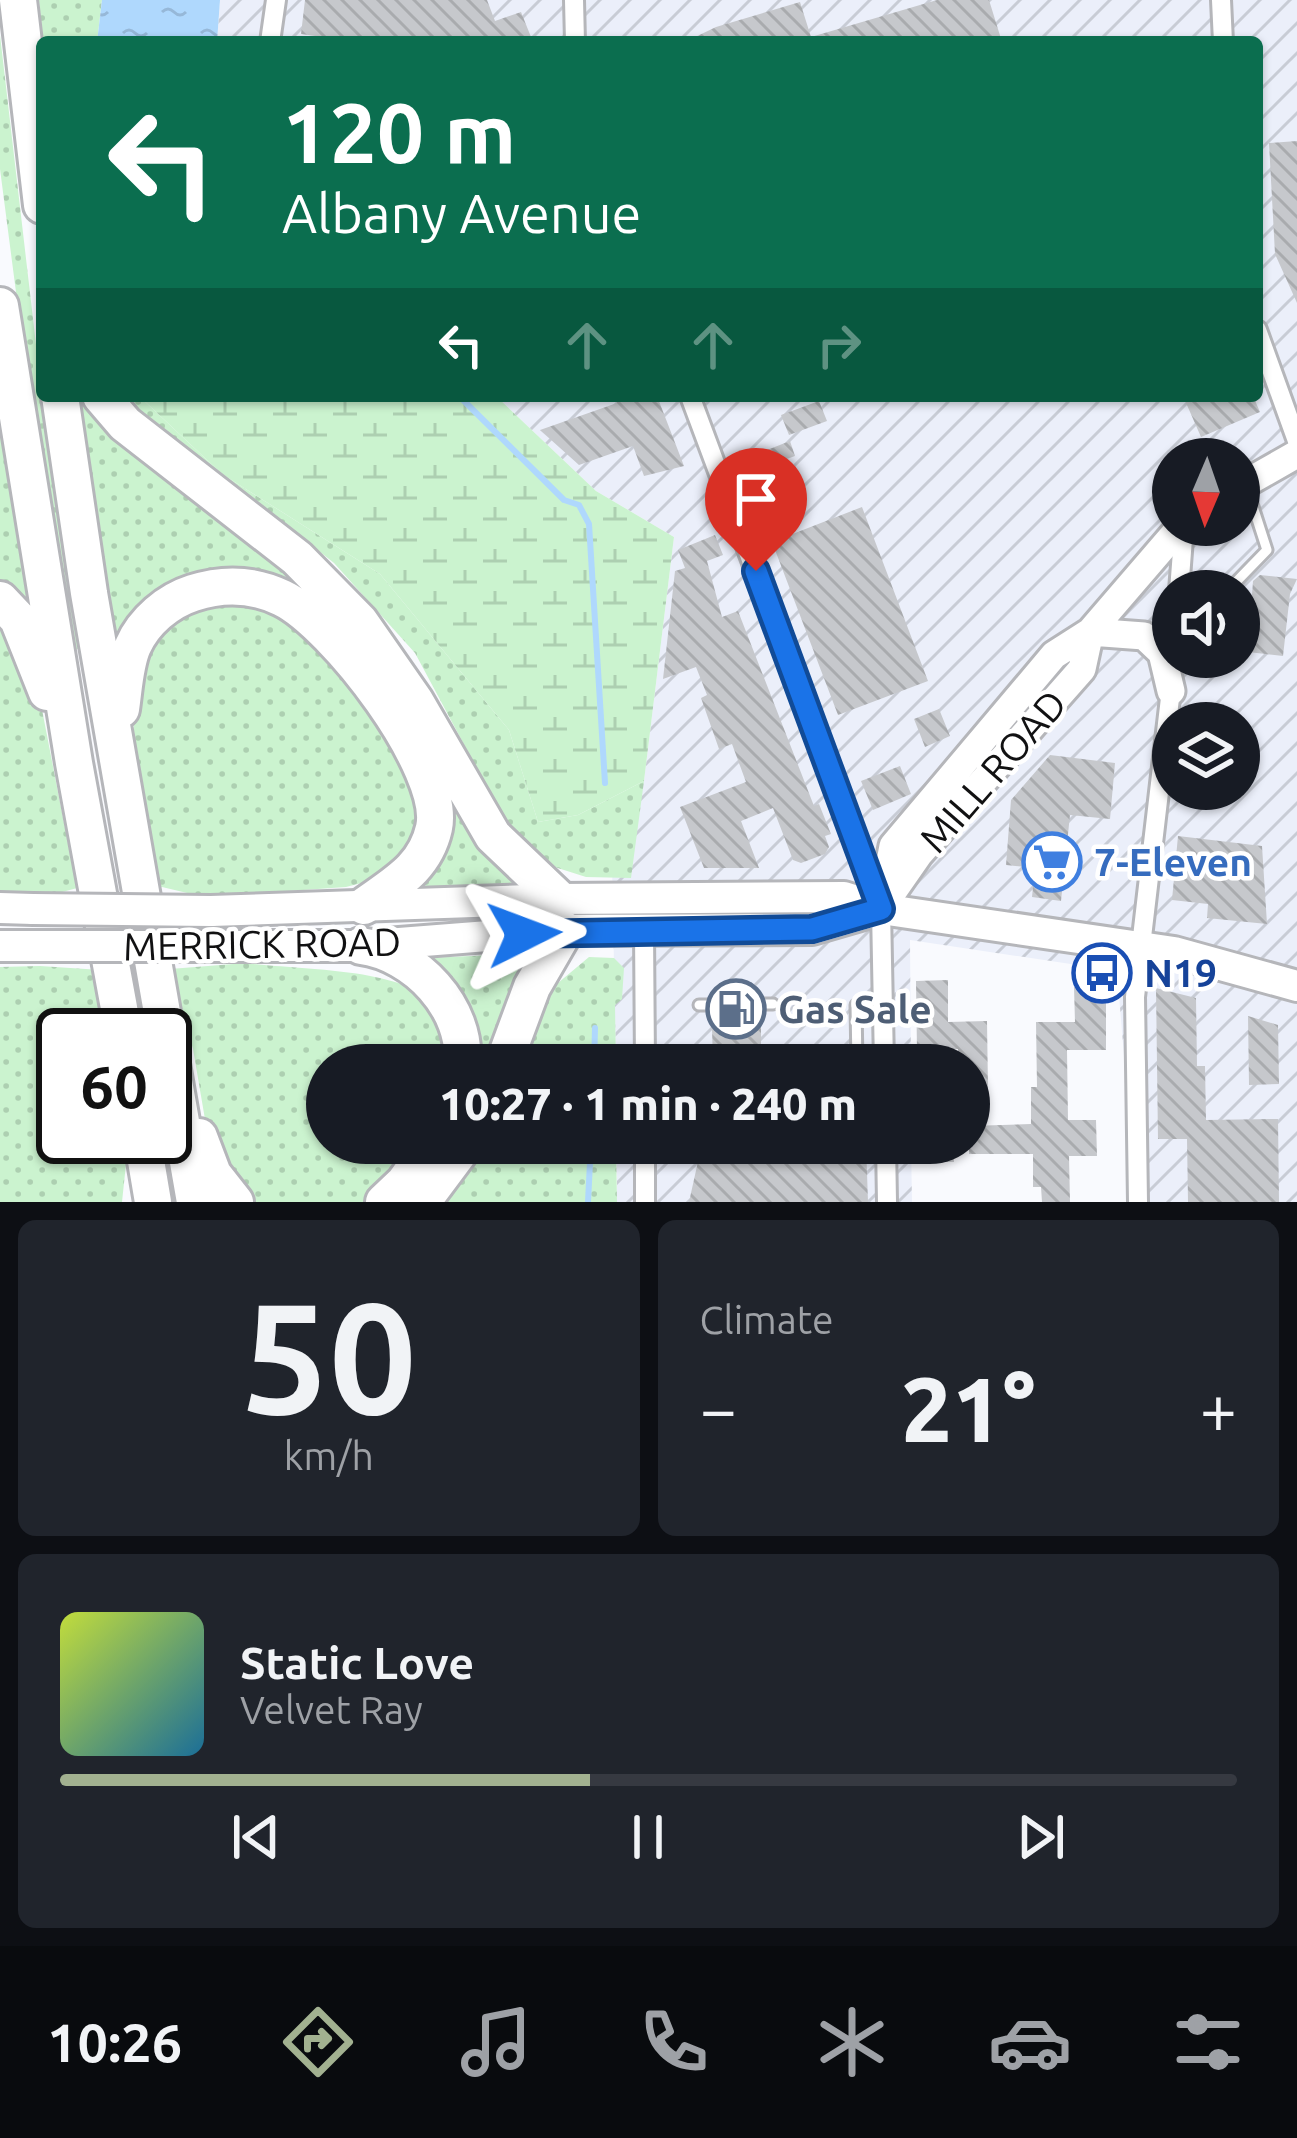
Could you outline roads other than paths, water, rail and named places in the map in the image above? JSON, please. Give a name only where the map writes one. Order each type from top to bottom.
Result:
[{"type":"highway","points":[[18,0],[36,154]]},
{"type":"highway","points":[[0,306],[119,1008]]},
{"type":"highway","points":[[61,402],[89,593],[163,1008]]},
{"type":"highway","points":[[106,402],[125,424],[297,558],[361,622],[416,700],[493,836],[562,915],[511,1044]]},
{"type":"highway","points":[[116,736],[131,649],[164,608],[206,589],[232,585],[257,588],[286,600],[311,618],[377,692],[410,744],[433,796],[436,821],[428,851],[417,868],[364,906]]},
{"type":"highway","points":[[0,601],[19,620],[74,763]]},
{"type":"highway","points":[[361,946],[386,949],[430,982],[450,1007],[461,1044]]},
{"type":"highway","points":[[192,1117],[213,1174],[235,1202]]},
{"type":"highway","points":[[130,1164],[130,1202]]},
{"type":"highway","points":[[147,1164],[153,1202]]},
{"type":"highway","points":[[189,1164],[195,1202]]},
{"type":"highway","points":[[385,1202],[418,1164]]},
{"type":"highway","points":[[422,1202],[450,1164]]},
{"type":"main road","points":[[1260,475],[1297,454]]},
{"type":"main road","name":"MILL ROAD","points":[[881,909],[919,854],[1082,669],[1090,632],[1165,546]]},
{"type":"main road","points":[[1090,632],[1144,636],[1162,653],[1171,692]]},
{"type":"main road","name":"MERRICK ROAD","points":[[0,946],[361,946],[562,915],[844,897],[881,909],[1142,946],[1297,986]]},
{"type":"main road","name":"MERRICK ROAD","points":[[0,908],[211,911],[364,906],[562,915],[644,930],[812,929],[881,909]]},
{"type":"street","points":[[271,36],[276,0]]},
{"type":"street","points":[[574,0],[575,36]]},
{"type":"street","points":[[1221,0],[1223,36]]},
{"type":"street","points":[[1263,347],[1297,441]]},
{"type":"street","points":[[692,402],[881,909],[884,1044]]},
{"type":"street","points":[[1138,1202],[1135,997],[1172,678]]},
{"type":"street","points":[[644,930],[645,1044]]},
{"type":"street","points":[[645,1164],[646,1202]]},
{"type":"street","points":[[886,1164],[887,1202]]},
{"type":"lane","points":[[1248,570],[1267,550],[1260,532]]},
{"type":"lane","points":[[752,1004],[773,1004]]},
{"type":"lane","points":[[699,1005],[719,1005]]},
{"type":"lane","points":[[856,1005],[857,1044]]},
{"type":"water","points":[[102,0],[220,0],[217,36],[98,36]]},
{"type":"waterway","points":[[465,402],[564,500],[579,505],[589,524],[605,783]]},
{"type":"waterway","points":[[595,1028],[595,1044]]},
{"type":"waterway","points":[[588,1202],[590,1164]]},
{"type":"place","name":"7-Eleven","points":[[1052,862]]},
{"type":"place","name":"N19","points":[[1102,973]]},
{"type":"place","name":"Gas Sale","points":[[736,1009]]}]
